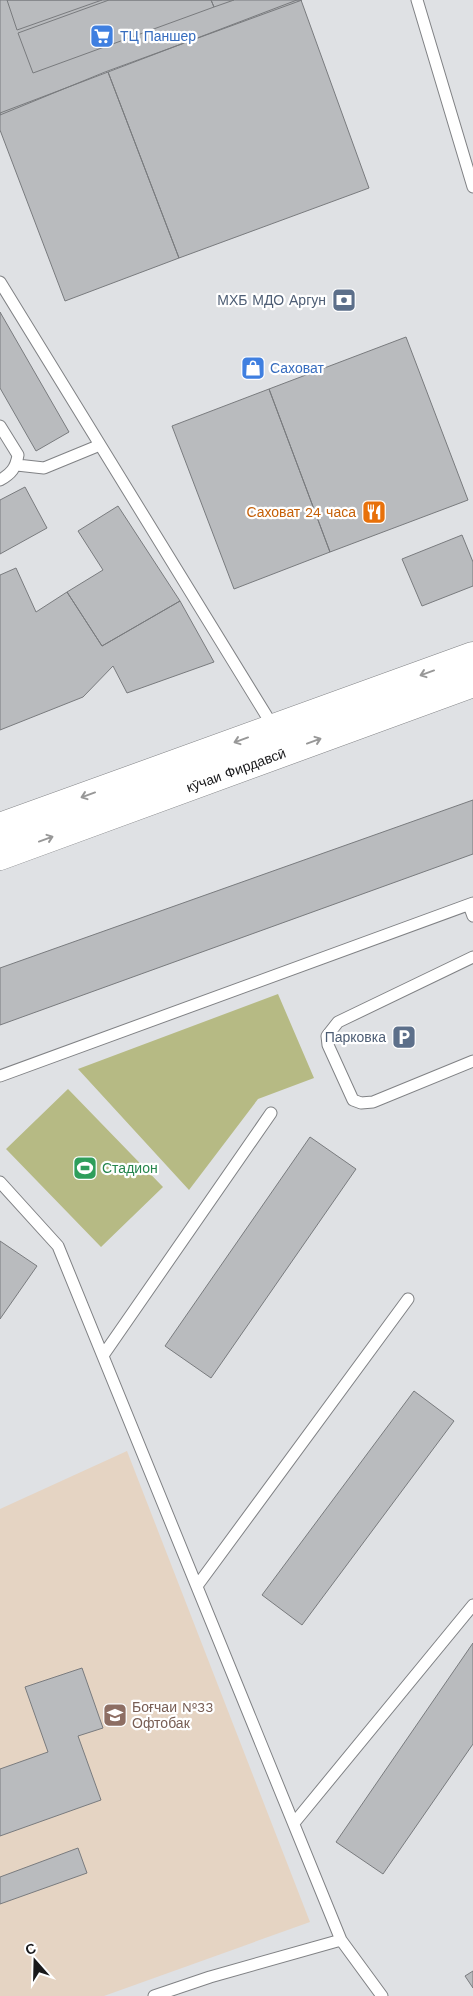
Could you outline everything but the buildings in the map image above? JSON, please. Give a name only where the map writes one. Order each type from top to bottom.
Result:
[{"type":"street","name":"кӯчаи Фирдавсӣ","points":[[0,827],[473,656]]},
{"type":"street","name":"кӯчаи Фирдавсӣ","points":[[0,856],[473,683]]},
{"type":"lane","points":[[418,0],[473,187]]},
{"type":"lane","points":[[0,282],[274,728]]},
{"type":"lane","points":[[0,426],[18,455],[17,465],[8,476],[0,480]]},
{"type":"lane","points":[[17,465],[44,468],[100,444]]},
{"type":"lane","points":[[0,1076],[471,904],[473,916]]},
{"type":"lane","points":[[473,957],[338,1022],[327,1036],[328,1045],[353,1100],[361,1103],[373,1102],[473,1061]]},
{"type":"lane","points":[[104,1354],[271,1113]]},
{"type":"lane","points":[[0,1182],[58,1246],[104,1354],[341,1940],[382,1996]]},
{"type":"lane","points":[[197,1586],[408,1299]]},
{"type":"lane","points":[[294,1823],[473,1604]]},
{"type":"lane","points":[[154,1996],[210,1977],[341,1940]]},
{"type":"shaded area","name":"Боғчаи №33 Офтобак","points":[[127,1451],[310,1922],[104,1996],[0,1996],[0,1509]]},
{"type":"green space","points":[[278,994],[314,1078],[258,1099],[189,1190],[78,1069]]},
{"type":"green space","name":"Стадион","points":[[68,1089],[163,1187],[101,1247],[6,1149]]},
{"type":"place","name":"ТЦ Паншер","points":[[102,36]]},
{"type":"place","name":"МХБ МДО Аргун","points":[[344,300]]},
{"type":"place","name":"Саховат","points":[[253,368]]},
{"type":"place","name":"Саховат 24 часа","points":[[374,512]]},
{"type":"place","name":"Парковка","points":[[404,1037]]},
{"type":"place","name":"Стадион","points":[[85,1168]]},
{"type":"place","name":"Боғчаи №33 Офтобак","points":[[115,1715]]}]
